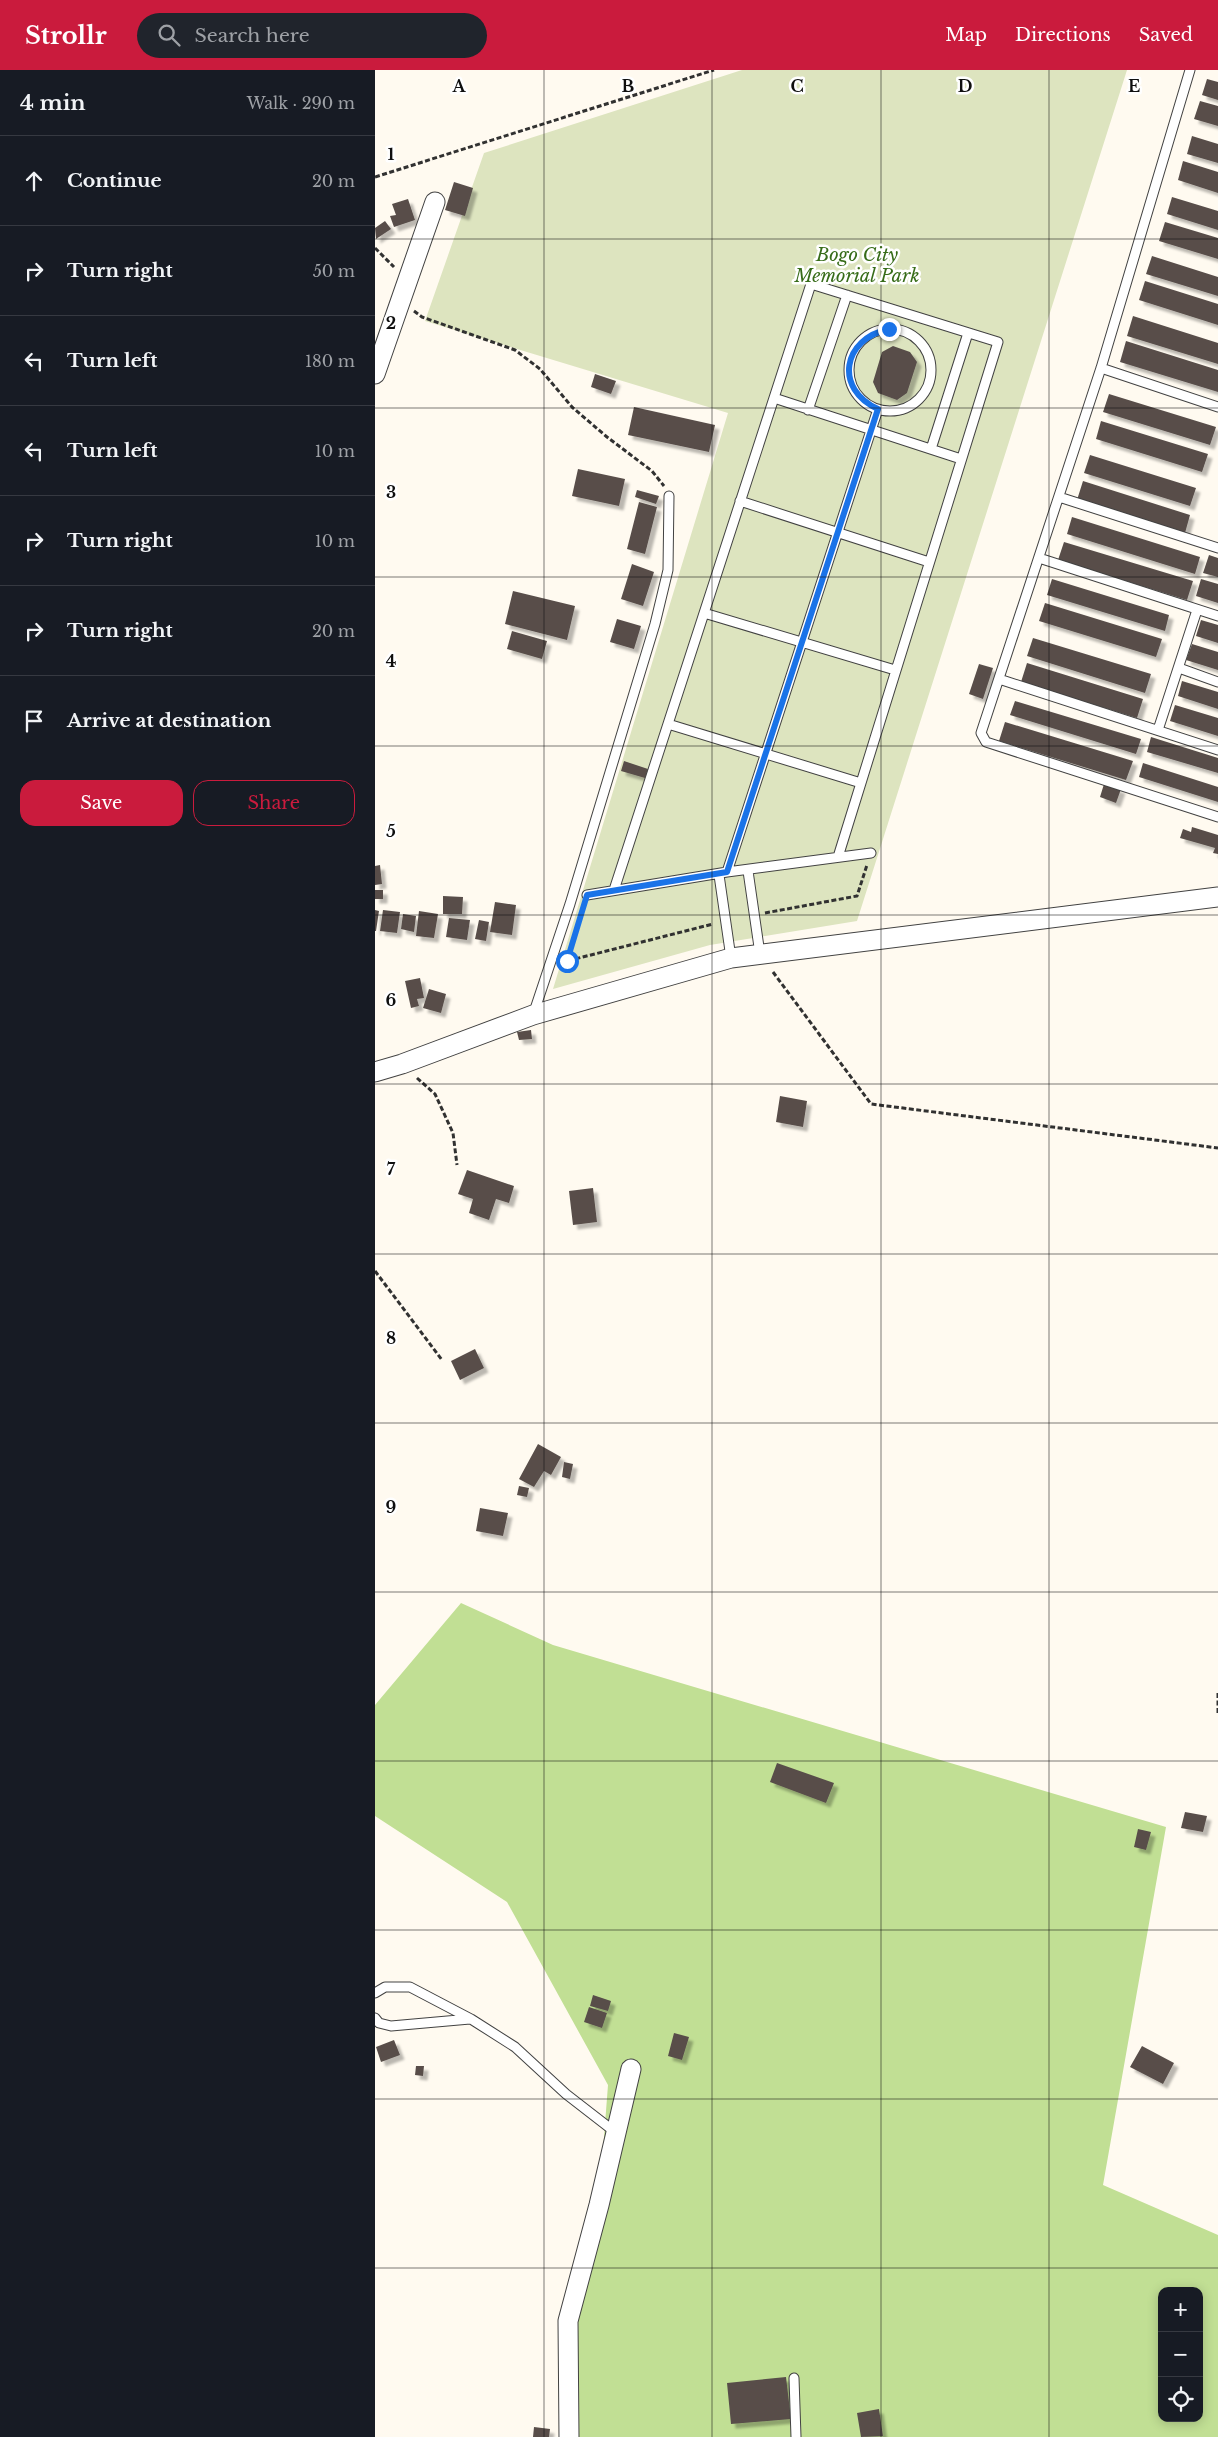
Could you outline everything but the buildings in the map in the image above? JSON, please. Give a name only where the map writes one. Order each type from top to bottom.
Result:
[{"type":"street","points":[[375,374],[435,202]]},
{"type":"street","points":[[375,1072],[402,1064],[533,1015],[731,958],[1218,897]]},
{"type":"street","points":[[569,2437],[568,2321],[631,2069]]},
{"type":"lane","points":[[1190,70],[1101,368],[981,733],[986,742],[1218,817]]},
{"type":"lane","points":[[614,890],[811,284],[998,342],[838,857]]},
{"type":"lane","points":[[808,410],[847,295]]},
{"type":"lane","points":[[901,331],[907,314]]},
{"type":"lane","points":[[889,329],[901,331],[918,341],[929,357],[931,369],[929,382],[924,394],[915,403],[904,409],[891,411],[878,409],[867,404],[854,389],[849,371],[851,359],[856,347],[871,335],[889,329]]},
{"type":"lane","points":[[931,450],[968,333]]},
{"type":"lane","points":[[1101,368],[1218,407]]},
{"type":"lane","points":[[773,398],[961,459]]},
{"type":"lane","points":[[731,958],[723,874],[766,754],[878,409]]},
{"type":"lane","points":[[533,1015],[570,904],[655,624],[668,570],[669,496]]},
{"type":"lane","points":[[1059,497],[1218,548]]},
{"type":"lane","points":[[740,501],[929,562]]},
{"type":"lane","points":[[1039,558],[1218,616]]},
{"type":"lane","points":[[1158,730],[1197,610]]},
{"type":"lane","points":[[704,613],[895,670]]},
{"type":"lane","points":[[1179,668],[1218,682]]},
{"type":"lane","points":[[999,679],[1218,750]]},
{"type":"lane","points":[[668,724],[861,784]]},
{"type":"lane","points":[[587,895],[871,852]]},
{"type":"lane","points":[[748,871],[760,954]]},
{"type":"lane","points":[[375,1993],[385,1987],[410,1987],[471,2019],[515,2046],[566,2094],[615,2132]]},
{"type":"lane","points":[[375,2018],[379,2023],[391,2026],[471,2019]]},
{"type":"lane","points":[[794,2378],[796,2437]]},
{"type":"path","points":[[375,176],[714,70]]},
{"type":"path","points":[[375,248],[399,272],[406,286],[406,304],[422,317],[515,350],[540,369],[572,407],[651,471],[663,484],[669,496]]},
{"type":"path","points":[[754,915],[857,896],[871,852]]},
{"type":"path","points":[[570,951],[567,961],[726,920]]},
{"type":"path","points":[[760,954],[871,1104],[1218,1148]]},
{"type":"path","points":[[402,1064],[435,1094],[453,1133],[457,1165]]},
{"type":"path","points":[[375,1271],[442,1360]]},
{"type":"path","points":[[1218,1693],[1218,1714]]},
{"type":"green space","name":"Bogo City Memorial Park","points":[[742,70],[1127,70],[857,921],[710,945],[553,989],[728,413],[425,321],[484,153]]},
{"type":"green space","points":[[461,1603],[553,1645],[1166,1827],[1103,2185],[1218,2235],[1218,2437],[573,2437],[568,2342],[598,2215],[608,2085],[507,1902],[375,1816],[375,1705]]},
{"type":"route","points":[[567,961],[587,895],[719,875],[727,872],[878,409],[867,404],[857,395],[851,384],[849,371],[851,359],[856,347],[865,338],[876,332],[889,329]]}]
